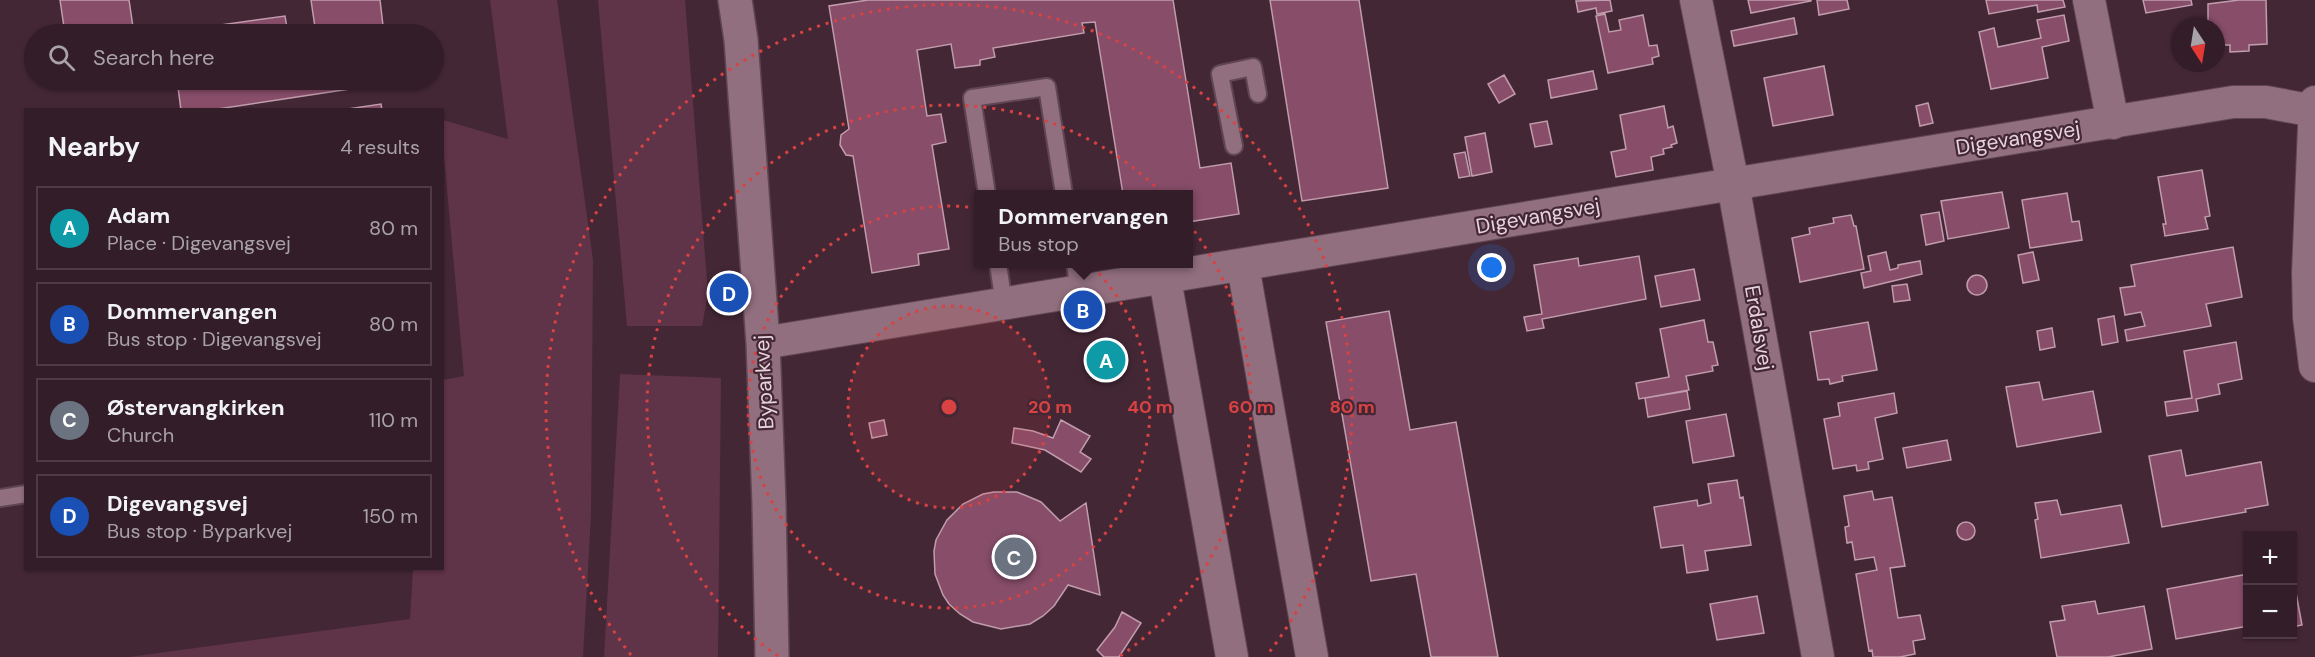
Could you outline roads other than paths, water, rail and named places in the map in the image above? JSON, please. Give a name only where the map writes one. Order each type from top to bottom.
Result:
[{"type":"street","name":"Byparkvej","points":[[735,0],[741,40],[763,343],[772,657]]},
{"type":"street","name":"Erdalsvej","points":[[1695,0],[1733,184],[1818,657]]},
{"type":"street","points":[[2090,0],[2113,123]]},
{"type":"street","name":"Digevangsvej","points":[[763,343],[1004,304],[1077,278],[1165,279],[2250,101],[2314,106]]},
{"type":"street","points":[[2314,106],[2308,273],[2309,317],[2315,366]]},
{"type":"street","points":[[1242,266],[1312,657]]},
{"type":"street","points":[[1165,279],[1232,657]]},
{"type":"lane","points":[[1234,146],[1220,74],[1253,67],[1258,94]]},
{"type":"lane","points":[[986,190],[972,98],[1047,87],[1063,190]]},
{"type":"lane","points":[[999,268],[1004,304]]},
{"type":"lane","points":[[0,498],[24,494]]},
{"type":"place","name":"Digevangsvej","points":[[729,293]]},
{"type":"place","name":"Dommervangen","points":[[1083,310]]},
{"type":"place","name":"Adam","points":[[1106,360]]},
{"type":"place","name":"Østervangkirken","points":[[1014,557]]}]
